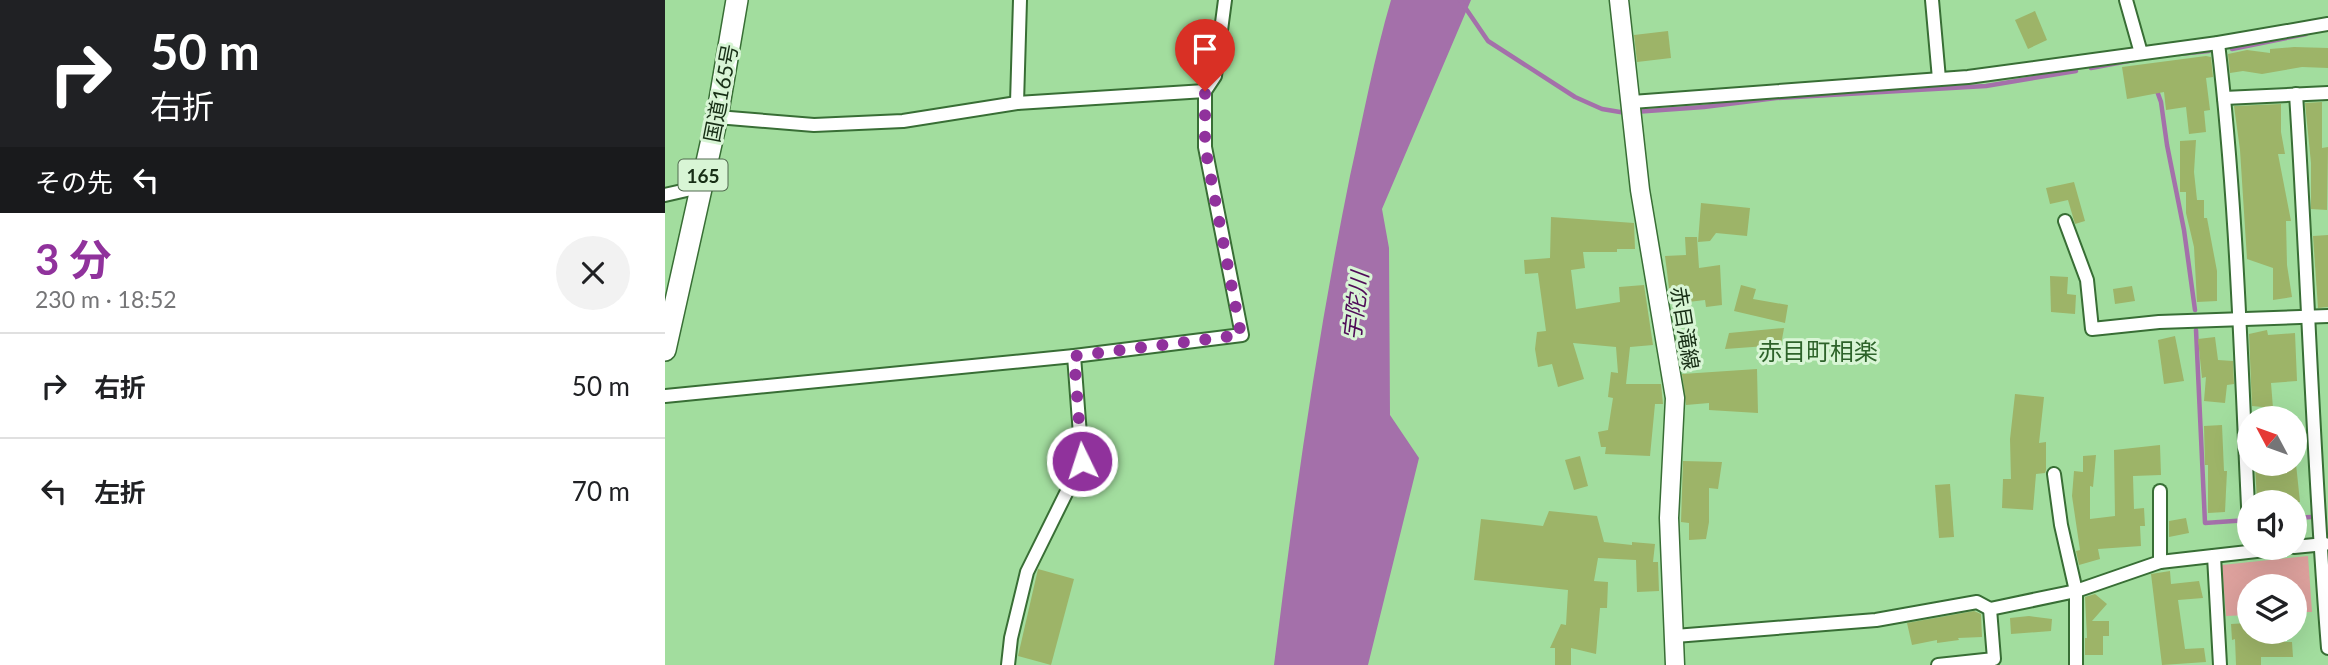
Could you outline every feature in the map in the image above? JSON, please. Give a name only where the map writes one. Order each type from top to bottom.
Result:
[{"type":"highway","name":"国道165号","points":[[665,350],[717,117],[737,0]]},
{"type":"main road","name":"赤目滝線","points":[[1619,0],[1640,190],[1675,398],[1669,518],[1675,665]]},
{"type":"street","points":[[1017,103],[1020,0]]},
{"type":"street","points":[[665,396],[1074,356],[1241,335],[1205,147],[1205,91],[1215,76],[1225,0]]},
{"type":"street","points":[[1932,0],[1939,79]]},
{"type":"street","points":[[2126,0],[2141,53]]},
{"type":"street","points":[[1633,111],[1939,79],[2218,43],[2328,24]]},
{"type":"street","points":[[2218,43],[2239,321],[2247,490]]},
{"type":"street","points":[[717,117],[814,125],[903,121],[1017,103],[1205,91]]},
{"type":"street","points":[[2224,98],[2328,93]]},
{"type":"street","points":[[2296,94],[2328,648]]},
{"type":"street","points":[[665,195],[700,187]]},
{"type":"street","points":[[2065,221],[2087,280],[2092,329],[2159,322],[2328,316]]},
{"type":"street","points":[[1008,665],[1011,638],[1027,572],[1082,461],[1074,356]]},
{"type":"street","points":[[2054,474],[2061,525],[2076,591],[2076,665]]},
{"type":"street","points":[[2160,491],[2160,562]]},
{"type":"street","points":[[1675,636],[1877,620],[1977,602],[1990,609],[2076,591],[2160,562],[2237,552]]},
{"type":"street","points":[[2214,556],[2220,665]]},
{"type":"street","points":[[1938,665],[1994,659],[1990,609]]},
{"type":"shaded area","points":[[2307,556],[2312,612],[2307,612],[2307,574],[2237,574],[2237,616],[2226,616],[2222,565],[2270,560],[2307,560]]},
{"type":"water","name":"宇陀川","points":[[1391,0],[1471,0],[1382,209],[1389,248],[1390,415],[1419,458],[1368,665],[1274,665],[1298,481],[1327,298],[1364,110]]},
{"type":"building","points":[[2035,11],[2047,40],[2028,49],[2015,20]]},
{"type":"building","points":[[1668,31],[1671,58],[1637,62],[1634,35]]},
{"type":"building","points":[[2328,48],[2328,68],[2302,67],[2262,74],[2243,71],[2230,73],[2228,54],[2247,50],[2270,53],[2270,49]]},
{"type":"building","points":[[2211,57],[2213,77],[2206,78],[2210,110],[2204,111],[2206,132],[2189,134],[2186,107],[2166,110],[2164,92],[2127,99],[2122,67]]},
{"type":"building","points":[[2322,102],[2322,148],[2328,147],[2327,210],[2311,209],[2311,163],[2305,103]]},
{"type":"building","points":[[2281,104],[2281,132],[2285,154],[2278,154],[2291,221],[2286,221],[2287,265],[2292,297],[2273,300],[2273,268],[2247,259],[2240,150],[2234,106]]},
{"type":"building","points":[[2196,140],[2194,172],[2197,200],[2204,200],[2204,218],[2207,218],[2217,271],[2217,301],[2197,302],[2194,247],[2186,213],[2186,192],[2180,192],[2180,141]]},
{"type":"building","points":[[2074,182],[2085,221],[2075,224],[2068,200],[2050,204],[2046,188]]},
{"type":"building","points":[[1701,203],[1750,208],[1747,236],[1716,233],[1710,241],[1698,242]]},
{"type":"building","points":[[1551,217],[1634,223],[1635,249],[1583,252],[1585,268],[1571,270],[1576,309],[1620,302],[1619,287],[1644,285],[1653,345],[1630,347],[1626,384],[1661,384],[1663,404],[1655,404],[1650,456],[1605,454],[1606,447],[1601,447],[1598,432],[1608,430],[1613,398],[1608,397],[1611,372],[1618,373],[1616,347],[1573,343],[1584,379],[1558,387],[1552,364],[1538,367],[1535,349],[1537,332],[1546,331],[1538,273],[1525,274],[1524,260],[1550,258]]},
{"type":"building","points":[[2328,235],[2328,307],[2318,308],[2313,236]]},
{"type":"building","points":[[1685,237],[1697,237],[1699,268],[1720,265],[1722,305],[1706,307],[1705,300],[1671,304],[1665,256],[1686,255]]},
{"type":"building","points":[[2050,276],[2068,277],[2067,294],[2076,295],[2075,314],[2051,312]]},
{"type":"building","points":[[1741,285],[1756,289],[1753,299],[1788,305],[1785,323],[1734,311]]},
{"type":"building","points":[[2132,286],[2135,301],[2115,304],[2113,289]]},
{"type":"building","points":[[1784,328],[1781,345],[1725,349],[1729,333]]},
{"type":"building","points":[[2267,330],[2268,335],[2295,333],[2297,381],[2271,383],[2273,406],[2252,406],[2249,334]]},
{"type":"building","points":[[2175,336],[2184,381],[2164,384],[2158,340]]},
{"type":"building","points":[[2215,337],[2218,360],[2233,361],[2234,384],[2227,385],[2225,403],[2204,401],[2206,377],[2202,378],[2198,339]]},
{"type":"building","points":[[1757,369],[1758,413],[1709,410],[1709,403],[1686,405],[1682,374]]},
{"type":"building","points":[[2015,394],[2044,397],[2039,443],[2046,442],[2046,470],[2045,473],[2036,474],[2033,510],[2002,508],[2003,479],[2011,479],[2010,439]]},
{"type":"building","points":[[2222,425],[2224,471],[2227,471],[2225,512],[2208,513],[2208,465],[2205,465],[2204,426]]},
{"type":"building","points":[[2160,445],[2161,475],[2133,476],[2134,509],[2144,508],[2145,526],[2140,526],[2141,546],[2098,549],[2100,559],[2079,565],[2076,551],[2080,550],[2072,496],[2074,471],[2083,472],[2083,456],[2096,455],[2093,487],[2090,486],[2090,519],[2115,516],[2114,450]]},
{"type":"building","points":[[1580,456],[1588,486],[1574,490],[1565,460]]},
{"type":"building","points":[[1683,461],[1722,462],[1718,489],[1709,488],[1706,539],[1689,540],[1689,523],[1681,522]]},
{"type":"building","points":[[2256,476],[2297,476],[2299,490],[2256,490]]},
{"type":"building","points":[[1950,484],[1954,537],[1939,538],[1935,485]]},
{"type":"building","points":[[1549,511],[1597,516],[1604,542],[1655,544],[1653,562],[1658,562],[1659,591],[1637,592],[1636,560],[1598,558],[1594,581],[1608,582],[1607,608],[1600,608],[1596,654],[1571,648],[1571,665],[1555,665],[1555,648],[1550,648],[1561,624],[1566,625],[1568,590],[1474,580],[1481,519],[1543,526]]},
{"type":"building","points":[[2186,518],[2189,533],[2169,537],[2169,521]]},
{"type":"building","points":[[1038,569],[1074,579],[1051,665],[1018,656]]},
{"type":"building","points":[[2170,571],[2171,584],[2199,581],[2203,598],[2178,600],[2185,649],[2204,648],[2206,662],[2162,665],[2151,574]]},
{"type":"building","points":[[2095,594],[2107,604],[2092,621],[2109,621],[2109,636],[2103,636],[2103,655],[2085,655],[2085,597]]},
{"type":"building","points":[[1974,611],[1981,614],[1982,637],[1958,638],[1959,640],[1937,643],[1937,640],[1912,645],[1907,623]]},
{"type":"building","points":[[2029,616],[2052,619],[2051,631],[2011,634],[2010,618]]},
{"type":"building","points":[[2231,624],[2237,624],[2237,644],[2292,644],[2293,657],[2261,657],[2261,665],[2236,665],[2235,639],[2232,640]]},
{"type":"waterway","points":[[1460,0],[1488,41],[1575,97],[1602,109],[1626,113]]},
{"type":"waterway","points":[[2232,49],[2306,34]]},
{"type":"waterway","points":[[2179,54],[2209,51]]},
{"type":"waterway","points":[[2091,68],[2134,60]]},
{"type":"waterway","points":[[1634,112],[1776,98],[1986,86],[2076,71]]},
{"type":"waterway","points":[[2157,91],[2184,230],[2195,310]]},
{"type":"waterway","points":[[2196,330],[2205,523],[2237,521]]},
{"type":"waterway","points":[[2307,517],[2311,517]]},
{"type":"district","name":"赤目町相楽","points":[[1818,350]]},
{"type":"route","points":[[1082,461],[1074,356],[1241,335],[1205,147],[1205,91]]}]
